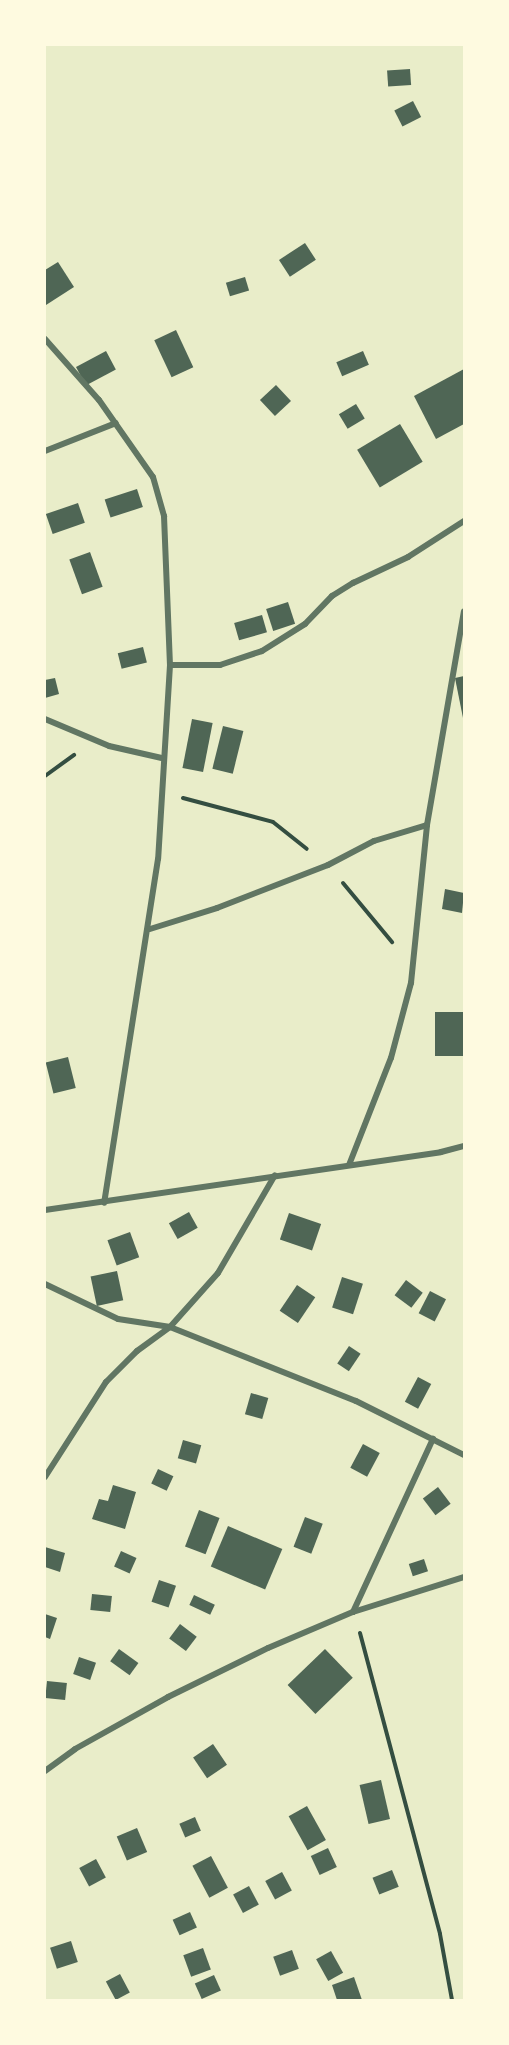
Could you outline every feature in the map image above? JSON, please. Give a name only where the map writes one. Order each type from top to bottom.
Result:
[{"type":"street","points":[[45,339],[116,423],[153,477],[164,516],[170,665],[162,758],[158,860],[150,929],[104,1203]]},
{"type":"street","points":[[45,451],[116,423]]},
{"type":"street","points":[[170,665],[220,665],[262,651],[305,624],[346,587],[408,556],[464,521]]},
{"type":"street","points":[[349,1165],[402,1022],[411,983],[427,825],[464,611]]},
{"type":"street","points":[[45,719],[95,741],[162,758]]},
{"type":"street","points":[[150,929],[218,908],[328,865],[374,841],[427,825]]},
{"type":"street","points":[[45,1210],[441,1152],[464,1146]]},
{"type":"street","points":[[45,1477],[106,1382],[137,1351],[170,1327],[218,1273],[275,1175]]},
{"type":"street","points":[[45,1284],[118,1319],[170,1327],[356,1401],[464,1455]]},
{"type":"street","points":[[353,1612],[433,1439]]},
{"type":"street","points":[[45,1771],[75,1749],[168,1697],[353,1612],[464,1577]]},
{"type":"path","points":[[45,776],[95,741]]},
{"type":"path","points":[[353,1612],[411,1817],[453,2000]]},
{"type":"building","points":[[410,69],[411,85],[388,87],[387,71]]},
{"type":"building","points":[[413,101],[421,117],[402,127],[394,111]]},
{"type":"building","points":[[305,243],[316,260],[290,277],[279,260]]},
{"type":"building","points":[[58,262],[74,287],[46,305],[45,270]]},
{"type":"building","points":[[245,277],[249,290],[230,296],[226,283]]},
{"type":"building","points":[[176,330],[193,367],[172,377],[154,340]]},
{"type":"building","points":[[106,351],[116,370],[86,386],[76,367]]},
{"type":"building","points":[[363,351],[369,365],[342,376],[336,362]]},
{"type":"building","points":[[464,369],[464,424],[436,439],[414,396]]},
{"type":"building","points":[[276,385],[291,401],[275,416],[260,400]]},
{"type":"building","points":[[356,404],[365,419],[348,429],[339,414]]},
{"type":"building","points":[[400,424],[423,462],[380,487],[357,450]]},
{"type":"building","points":[[137,489],[143,507],[111,518],[105,500]]},
{"type":"building","points":[[78,503],[85,523],[53,534],[46,514]]},
{"type":"building","points":[[90,552],[103,587],[82,594],[69,560]]},
{"type":"building","points":[[288,602],[295,624],[273,631],[266,609]]},
{"type":"building","points":[[262,615],[267,632],[239,640],[234,623]]},
{"type":"building","points":[[143,647],[147,663],[122,669],[118,653]]},
{"type":"building","points":[[464,676],[464,718],[463,718],[455,678]]},
{"type":"building","points":[[55,678],[59,694],[45,698],[45,680]]},
{"type":"building","points":[[192,719],[213,723],[203,772],[182,768]]},
{"type":"building","points":[[223,726],[243,731],[233,774],[212,769]]},
{"type":"building","points":[[445,889],[464,893],[462,913],[442,909]]},
{"type":"building","points":[[435,1012],[464,1012],[464,1056],[435,1056]]},
{"type":"building","points":[[68,1057],[76,1088],[53,1094],[46,1063]]},
{"type":"building","points":[[189,1212],[198,1228],[178,1239],[169,1223]]},
{"type":"building","points":[[289,1213],[321,1224],[312,1251],[280,1239]]},
{"type":"building","points":[[130,1232],[139,1257],[117,1266],[107,1240]]},
{"type":"building","points":[[117,1271],[123,1300],[97,1306],[91,1277]]},
{"type":"building","points":[[342,1277],[363,1284],[353,1314],[332,1307]]},
{"type":"building","points":[[406,1280],[423,1293],[411,1308],[395,1295]]},
{"type":"building","points":[[297,1285],[315,1297],[298,1323],[280,1311]]},
{"type":"building","points":[[430,1291],[446,1299],[435,1321],[419,1313]]},
{"type":"building","points":[[349,1346],[361,1354],[349,1371],[337,1363]]},
{"type":"building","points":[[418,1377],[431,1384],[418,1409],[405,1402]]},
{"type":"building","points":[[251,1393],[268,1398],[262,1419],[245,1414]]},
{"type":"building","points":[[183,1440],[201,1445],[196,1464],[178,1458]]},
{"type":"building","points":[[363,1444],[380,1453],[367,1477],[350,1468]]},
{"type":"building","points":[[158,1469],[173,1476],[167,1491],[151,1484]]},
{"type":"building","points":[[113,1485],[136,1492],[125,1529],[92,1519],[99,1499],[108,1501]]},
{"type":"building","points":[[438,1487],[451,1504],[435,1515],[423,1498]]},
{"type":"building","points":[[199,1510],[220,1518],[206,1554],[185,1546]]},
{"type":"building","points":[[305,1517],[323,1524],[311,1554],[294,1547]]},
{"type":"building","points":[[228,1526],[282,1549],[265,1590],[211,1567]]},
{"type":"building","points":[[45,1547],[65,1553],[60,1572],[45,1567]]},
{"type":"building","points":[[121,1551],[137,1558],[130,1573],[114,1567]]},
{"type":"building","points":[[424,1559],[428,1571],[413,1576],[409,1564]]},
{"type":"building","points":[[159,1580],[176,1586],[169,1608],[152,1602]]},
{"type":"building","points":[[92,1594],[112,1596],[110,1612],[90,1610]]},
{"type":"building","points":[[194,1595],[215,1605],[210,1615],[189,1605]]},
{"type":"building","points":[[45,1614],[57,1618],[50,1639],[45,1637]]},
{"type":"building","points":[[180,1624],[197,1637],[186,1651],[169,1638]]},
{"type":"building","points":[[119,1649],[138,1663],[130,1675],[110,1661]]},
{"type":"building","points":[[325,1649],[353,1678],[315,1714],[288,1685]]},
{"type":"building","points":[[79,1657],[96,1663],[90,1680],[73,1674]]},
{"type":"building","points":[[47,1681],[67,1683],[65,1700],[45,1698]]},
{"type":"building","points":[[213,1744],[227,1765],[207,1778],[193,1757]]},
{"type":"building","points":[[381,1780],[390,1819],[369,1824],[360,1785]]},
{"type":"building","points":[[307,1806],[326,1840],[308,1850],[289,1816]]},
{"type":"building","points":[[195,1817],[201,1831],[185,1837],[179,1824]]},
{"type":"building","points":[[137,1828],[147,1852],[127,1861],[117,1837]]},
{"type":"building","points":[[328,1848],[337,1867],[320,1875],[311,1856]]},
{"type":"building","points":[[211,1856],[228,1888],[209,1898],[192,1866]]},
{"type":"building","points":[[96,1859],[106,1878],[89,1886],[79,1868]]},
{"type":"building","points":[[392,1870],[399,1887],[379,1895],[373,1878]]},
{"type":"building","points":[[282,1872],[292,1891],[275,1899],[265,1881]]},
{"type":"building","points":[[249,1886],[259,1905],[243,1913],[233,1894]]},
{"type":"building","points":[[190,1912],[197,1928],[180,1935],[173,1920]]},
{"type":"building","points":[[71,1941],[78,1962],[57,1969],[50,1948]]},
{"type":"building","points":[[203,1948],[211,1970],[191,1977],[183,1955]]},
{"type":"building","points":[[292,1950],[299,1969],[280,1976],[273,1957]]},
{"type":"building","points":[[331,1951],[343,1973],[328,1981],[316,1959]]},
{"type":"building","points":[[120,1974],[130,1993],[116,2000],[106,1982]]},
{"type":"building","points":[[214,1975],[221,1991],[202,1999],[195,1984]]},
{"type":"building","points":[[354,1977],[362,2000],[337,2000],[332,1985]]}]
